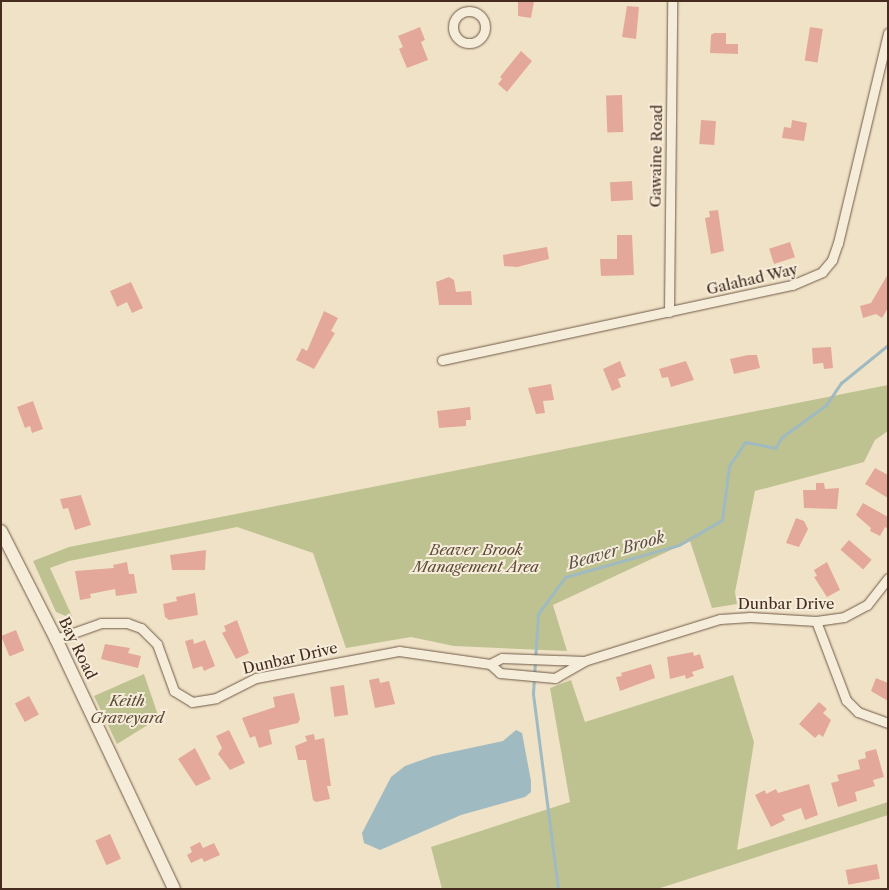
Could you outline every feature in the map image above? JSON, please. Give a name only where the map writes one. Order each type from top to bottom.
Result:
[{"type":"main road","name":"Bay Road","points":[[1,531],[56,639],[174,889]]},
{"type":"street","points":[[470,11],[471,1]]},
{"type":"street","name":"Gawaine Road","points":[[669,312],[672,1]]},
{"type":"street","name":"Galahad Way","points":[[442,360],[669,312],[804,281],[827,267],[838,243],[888,33]]},
{"type":"street","name":"Dunbar Drive","points":[[56,639],[101,623],[127,623],[141,628],[157,644],[174,692],[192,702],[216,698],[256,678],[384,653],[415,651],[490,664],[500,673],[555,678],[584,661],[720,619],[750,617],[816,621],[844,617],[855,612],[874,598],[888,578]]},
{"type":"street","points":[[816,621],[846,700],[858,712],[888,723]]},
{"type":"street","name":"Dunbar Drive","points":[[490,664],[502,658],[584,661]]},
{"type":"green space","name":"Beaver Brook Management Area","points":[[888,385],[888,431],[875,440],[864,462],[755,491],[735,592],[737,604],[712,608],[690,541],[553,605],[567,651],[454,646],[411,637],[346,648],[313,553],[237,527],[69,561],[50,568],[72,616],[68,617],[56,612],[33,561],[69,547]]},
{"type":"green space","name":"Keith Graveyard","points":[[144,674],[159,718],[117,744],[94,696]]},
{"type":"green space","points":[[733,675],[754,742],[737,850],[888,802],[888,815],[657,889],[442,889],[431,847],[570,802],[550,688],[571,680],[585,722]]},
{"type":"water","points":[[516,730],[522,733],[531,781],[531,792],[525,797],[461,815],[380,850],[364,843],[362,833],[391,777],[405,766],[433,756],[503,741]]},
{"type":"building","points":[[518,1],[534,1],[531,18],[518,16]]},
{"type":"building","points":[[627,6],[639,7],[636,39],[622,37]]},
{"type":"building","points":[[420,27],[425,40],[421,42],[428,60],[407,68],[399,49],[403,47],[398,36]]},
{"type":"building","points":[[810,27],[823,29],[818,63],[805,61]]},
{"type":"building","points":[[714,33],[726,33],[726,44],[738,44],[738,54],[710,53],[711,35]]},
{"type":"building","points":[[521,51],[532,61],[507,92],[498,84],[502,79],[500,77]]},
{"type":"building","points":[[622,95],[623,132],[607,133],[606,96]]},
{"type":"building","points":[[701,120],[716,121],[714,145],[699,144]]},
{"type":"building","points":[[792,120],[807,123],[804,141],[782,138],[784,127],[791,128]]},
{"type":"building","points":[[632,181],[633,200],[611,201],[610,182]]},
{"type":"building","points":[[718,210],[724,251],[711,254],[705,218],[710,217],[709,211]]},
{"type":"building","points":[[617,235],[632,235],[634,275],[601,276],[600,259],[617,259]]},
{"type":"building","points":[[790,242],[795,257],[774,264],[769,249]]},
{"type":"building","points":[[547,247],[549,259],[517,267],[504,266],[503,255]]},
{"type":"building","points":[[888,274],[888,308],[882,318],[876,314],[863,318],[860,306],[871,303]]},
{"type":"building","points":[[449,277],[454,280],[456,292],[471,291],[472,305],[439,305],[436,282]]},
{"type":"building","points":[[131,282],[143,308],[132,313],[127,302],[117,307],[110,291]]},
{"type":"building","points":[[324,311],[338,318],[331,331],[335,333],[314,369],[296,360],[302,348],[307,351]]},
{"type":"building","points":[[831,347],[833,368],[824,369],[823,363],[813,364],[812,348]]},
{"type":"building","points":[[757,355],[760,368],[734,374],[730,359]]},
{"type":"building","points":[[620,361],[626,376],[618,379],[621,387],[612,391],[603,369]]},
{"type":"building","points":[[686,361],[694,380],[671,387],[668,377],[662,378],[659,369]]},
{"type":"building","points":[[551,384],[554,400],[543,401],[545,413],[536,414],[528,388]]},
{"type":"building","points":[[33,401],[43,429],[32,433],[30,426],[25,428],[17,407]]},
{"type":"building","points":[[470,407],[471,420],[466,420],[466,426],[439,428],[437,411]]},
{"type":"building","points":[[875,468],[888,475],[888,498],[865,484]]},
{"type":"building","points":[[816,483],[824,483],[825,489],[839,488],[837,509],[804,508],[803,490],[816,490]]},
{"type":"building","points":[[81,495],[91,525],[75,530],[68,508],[63,509],[60,499]]},
{"type":"building","points":[[863,503],[888,517],[888,529],[885,527],[880,536],[870,531],[871,528],[856,515]]},
{"type":"building","points":[[796,518],[804,521],[808,529],[799,547],[786,543]]},
{"type":"building","points":[[849,540],[872,560],[863,569],[840,550]]},
{"type":"building","points":[[206,550],[205,570],[172,570],[170,555]]},
{"type":"building","points":[[127,562],[129,574],[134,574],[137,593],[116,596],[115,589],[90,594],[91,598],[80,600],[75,571],[114,568],[113,565]]},
{"type":"building","points":[[827,562],[840,590],[827,597],[814,577],[817,576],[814,570]]},
{"type":"building","points":[[195,593],[198,615],[169,620],[165,617],[163,604],[177,601],[176,597]]},
{"type":"building","points":[[237,620],[249,653],[236,659],[222,633],[226,631],[224,626]]},
{"type":"building","points":[[16,630],[24,650],[9,656],[1,636]]},
{"type":"building","points":[[193,639],[194,644],[205,640],[215,666],[204,671],[202,666],[193,669],[185,641]]},
{"type":"building","points":[[105,644],[130,648],[128,653],[141,656],[138,668],[101,659]]},
{"type":"building","points":[[693,652],[694,656],[700,654],[704,668],[692,672],[694,676],[686,679],[685,675],[670,679],[667,657]]},
{"type":"building","points":[[651,664],[655,678],[620,691],[616,677],[622,676],[621,673]]},
{"type":"building","points":[[379,678],[380,683],[389,681],[395,704],[375,708],[369,680]]},
{"type":"building","points":[[876,678],[888,683],[888,701],[871,691]]},
{"type":"building","points":[[344,685],[348,715],[334,717],[330,687]]},
{"type":"building","points":[[294,693],[300,719],[298,723],[269,730],[272,744],[259,748],[255,736],[250,738],[242,718],[275,707],[273,697]]},
{"type":"building","points":[[29,696],[39,715],[25,722],[15,704]]},
{"type":"building","points":[[819,702],[827,709],[823,713],[831,720],[823,737],[819,734],[815,738],[799,724]]},
{"type":"building","points":[[229,730],[245,763],[230,770],[218,754],[222,748],[216,736]]},
{"type":"building","points":[[314,734],[315,740],[324,738],[331,786],[327,786],[330,799],[316,802],[313,800],[306,760],[298,760],[295,746],[307,741],[305,736]]},
{"type":"building","points":[[195,748],[211,779],[196,786],[178,759]]},
{"type":"building","points":[[876,749],[884,777],[873,780],[875,786],[855,792],[857,801],[838,807],[831,783],[839,781],[837,775],[860,769],[858,760],[866,758],[865,752]]},
{"type":"building","points":[[809,784],[818,815],[805,820],[801,808],[782,815],[785,820],[771,827],[755,795],[765,790],[766,794],[776,789],[778,793]]},
{"type":"building","points":[[110,834],[121,859],[106,865],[95,841]]},
{"type":"building","points":[[200,842],[203,848],[214,843],[220,855],[204,862],[202,858],[191,863],[187,855],[192,852],[190,847]]},
{"type":"building","points":[[877,864],[880,879],[848,885],[846,870]]},
{"type":"waterway","name":"Beaver Brook","points":[[558,889],[533,693],[538,614],[565,577],[679,545],[722,520],[729,466],[745,442],[775,448],[782,437],[826,405],[841,383],[888,345]]}]
